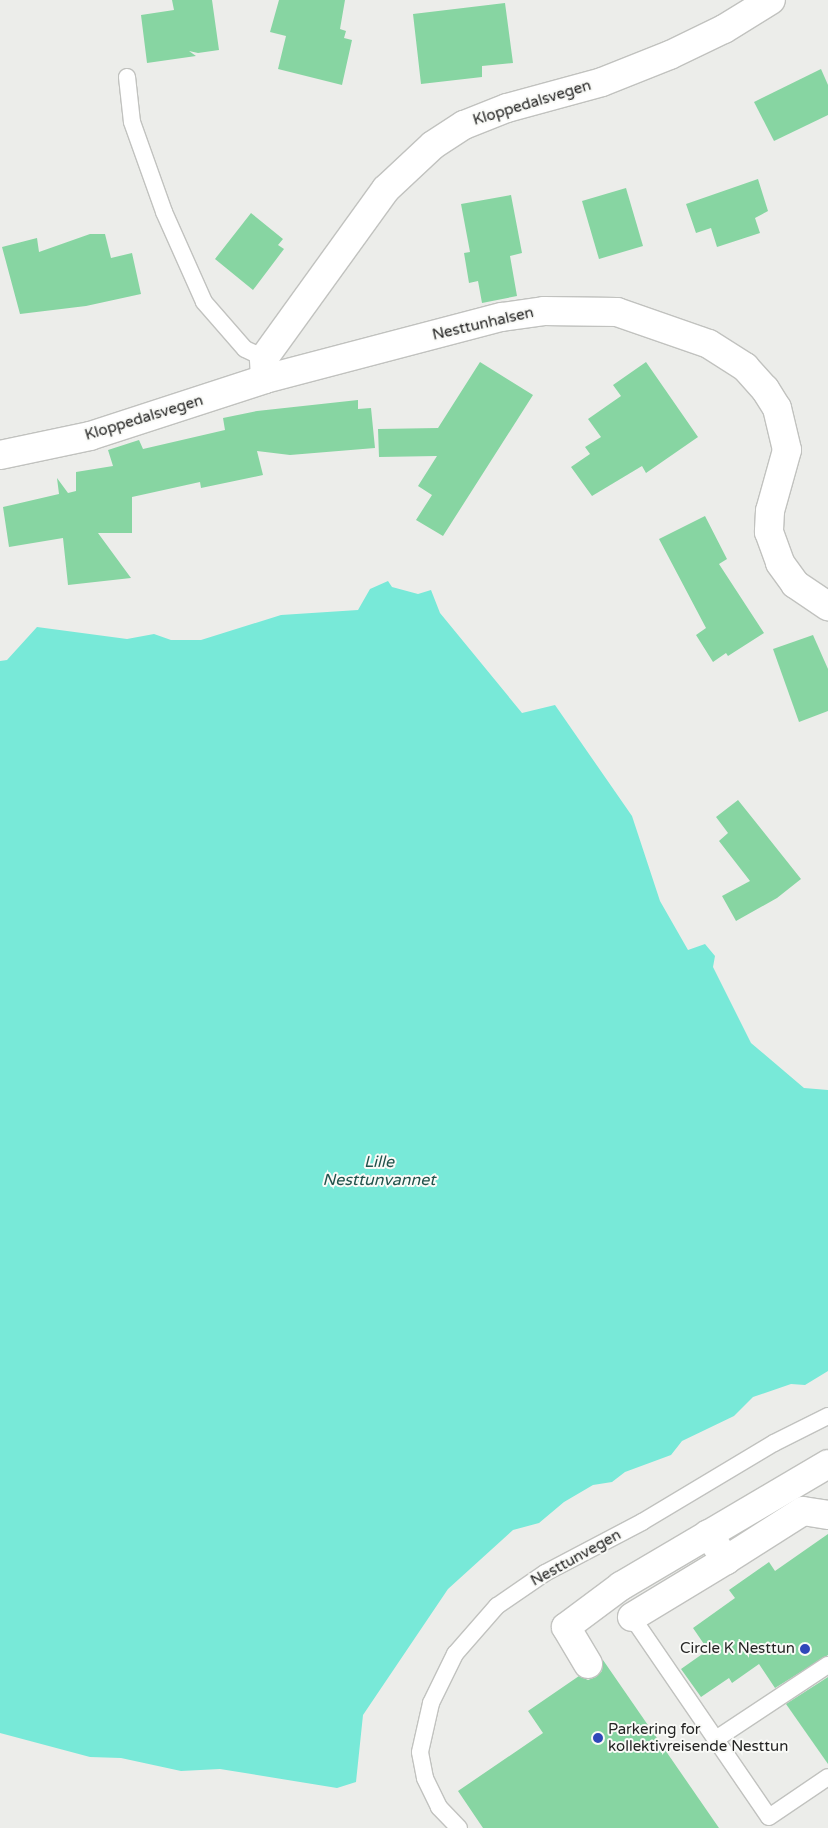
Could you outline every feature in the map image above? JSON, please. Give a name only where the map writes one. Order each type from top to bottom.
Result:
[{"type":"street","name":"Kloppedalsvegen","points":[[0,454],[90,436],[265,369],[386,189],[433,145],[464,125],[498,112],[602,82],[670,55],[724,29],[771,0]]},
{"type":"street","name":"Nesttunhalsen","points":[[265,369],[502,317],[544,311],[617,312],[708,344],[745,367],[765,389],[777,408],[787,450],[770,511],[769,532],[780,563],[795,584],[828,606]]},
{"type":"street","points":[[588,1664],[566,1627],[621,1586],[828,1464]]},
{"type":"street","points":[[632,1617],[803,1511],[828,1515]]},
{"type":"street","points":[[708,1534],[726,1560]]},
{"type":"lane","points":[[127,77],[132,122],[164,212],[204,302],[265,369]]},
{"type":"lane","name":"Nesttunvegen","points":[[459,1828],[440,1807],[425,1778],[420,1752],[432,1703],[455,1654],[497,1606],[545,1573],[642,1522],[774,1443],[828,1416]]},
{"type":"lane","points":[[632,1617],[769,1817],[828,1777]]},
{"type":"lane","points":[[716,1739],[828,1664]]},
{"type":"water","name":"Lille Nesttunvannet","points":[[388,581],[392,587],[418,594],[431,590],[440,613],[522,713],[555,705],[632,816],[660,901],[688,950],[705,944],[715,956],[713,967],[751,1043],[804,1088],[828,1090],[828,1371],[805,1385],[791,1384],[753,1397],[734,1416],[682,1441],[671,1455],[625,1472],[612,1482],[593,1485],[564,1502],[539,1523],[513,1530],[448,1589],[363,1715],[356,1782],[337,1788],[220,1769],[181,1771],[121,1758],[90,1757],[0,1733],[0,661],[7,660],[37,627],[127,639],[154,634],[171,640],[201,640],[281,615],[358,610],[370,589]]},
{"type":"building","points":[[172,0],[212,0],[219,50],[198,53],[189,51],[196,56],[147,63],[141,15],[174,10]]},
{"type":"building","points":[[279,0],[345,0],[340,29],[346,31],[344,38],[352,40],[342,85],[278,69],[286,36],[270,32]]},
{"type":"building","points":[[505,3],[513,63],[482,66],[482,77],[421,84],[413,14]]},
{"type":"building","points":[[821,69],[828,85],[828,115],[774,141],[754,102]]},
{"type":"building","points":[[758,179],[768,211],[755,218],[760,233],[717,247],[711,228],[696,233],[686,204]]},
{"type":"building","points":[[626,188],[643,246],[599,259],[582,201]]},
{"type":"building","points":[[511,195],[522,253],[510,256],[517,296],[482,303],[478,281],[469,283],[464,253],[470,252],[461,204]]},
{"type":"building","points":[[251,213],[283,239],[278,245],[284,249],[253,290],[215,259]]},
{"type":"building","points":[[90,234],[105,234],[111,258],[132,253],[141,294],[86,306],[20,314],[2,247],[37,238],[39,252]]},
{"type":"building","points":[[480,362],[533,395],[443,536],[416,520],[432,495],[418,486],[437,456],[379,457],[378,429],[438,428]]},
{"type":"building","points":[[646,362],[698,437],[646,473],[642,466],[592,496],[571,467],[590,454],[585,447],[601,437],[588,419],[621,396],[613,385]]},
{"type":"building","points":[[358,400],[358,409],[371,408],[375,448],[290,455],[257,451],[263,475],[201,488],[200,482],[132,497],[132,533],[98,533],[131,578],[68,585],[63,538],[9,547],[3,507],[59,494],[57,478],[68,493],[76,491],[76,472],[113,466],[108,450],[139,440],[143,449],[225,430],[223,418],[257,411]]},
{"type":"building","points":[[705,516],[727,559],[719,564],[764,633],[728,656],[726,653],[713,662],[696,635],[706,628],[659,539]]},
{"type":"building","points":[[813,635],[828,669],[828,711],[799,722],[773,649]]},
{"type":"building","points":[[738,800],[801,879],[777,898],[736,921],[722,896],[750,881],[719,841],[728,833],[716,817]]},
{"type":"building","points":[[828,1534],[828,1655],[775,1688],[759,1664],[732,1683],[729,1678],[701,1697],[681,1669],[708,1650],[693,1628],[735,1598],[729,1590],[769,1562],[775,1571]]},
{"type":"building","name":"Parkering for kollektivreisende Nesttun","points":[[603,1660],[719,1828],[483,1828],[458,1791],[543,1733],[528,1711],[579,1676],[588,1680],[596,1677],[602,1671]]},
{"type":"building","points":[[828,1677],[828,1764],[786,1704]]},
{"type":"place","name":"Circle K Nesttun","points":[[805,1649]]},
{"type":"place","name":"Parkering for kollektivreisende Nesttun","points":[[598,1738]]}]
